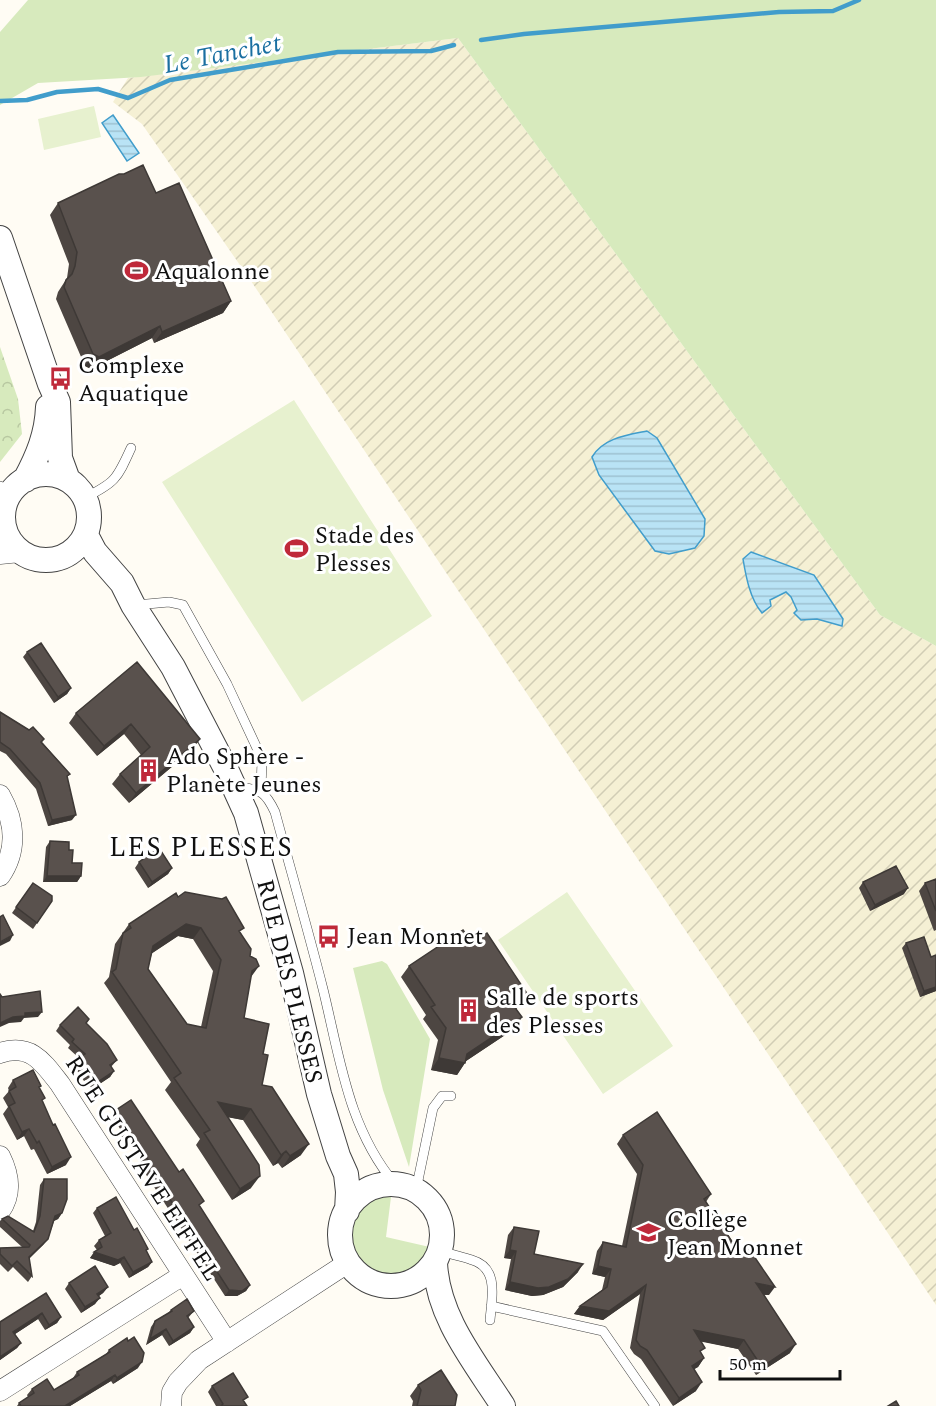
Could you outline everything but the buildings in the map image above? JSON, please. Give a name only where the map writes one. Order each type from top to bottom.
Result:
[{"type":"street","points":[[0,238],[58,402],[60,458],[68,480]]},
{"type":"street","points":[[12,486],[46,474],[68,480],[77,488],[84,498],[89,516],[86,535],[78,547],[66,556],[47,561],[10,553],[1,523],[4,506],[12,486],[37,456],[44,438],[48,420],[50,384]]},
{"type":"street","name":"RUE DES PLESSES","points":[[86,535],[94,552],[122,583],[133,605],[173,667],[246,813],[291,973],[319,1094],[348,1183],[347,1211]]},
{"type":"street","name":"RUE DES PLESSES","points":[[66,556],[94,570],[133,605]]},
{"type":"street","points":[[0,795],[8,809],[13,829],[12,848],[6,867],[0,876]]},
{"type":"street","name":"RUE GUSTAVE EIFFEL","points":[[0,1053],[11,1050],[30,1052],[52,1073],[227,1342]]},
{"type":"street","name":"RUE DES PLESSES","points":[[332,1133],[358,1170],[398,1186]]},
{"type":"street","points":[[0,1156],[6,1167],[8,1179],[7,1194],[0,1211]]},
{"type":"street","points":[[437,1256],[424,1275],[401,1285],[377,1284],[366,1279],[349,1262],[342,1246],[341,1228],[347,1211],[362,1193],[398,1186],[433,1206],[439,1216],[442,1239],[435,1276],[440,1298],[455,1332],[504,1406]]},
{"type":"street","points":[[171,1406],[172,1392],[186,1372],[199,1360],[349,1262]]},
{"type":"street","points":[[0,1391],[183,1275]]},
{"type":"street","points":[[401,1285],[423,1298],[455,1332]]},
{"type":"lane","points":[[84,498],[113,482],[131,448]]},
{"type":"lane","points":[[133,605],[169,602],[183,605],[227,684],[262,759],[261,791]]},
{"type":"lane","points":[[233,785],[261,791],[269,800],[275,813],[354,1115],[381,1168],[398,1186],[433,1108],[442,1096],[451,1096]]},
{"type":"lane","points":[[437,1256],[473,1260],[487,1267],[492,1277],[490,1320]]},
{"type":"lane","points":[[491,1306],[603,1331],[655,1406]]},
{"type":"shaded area","points":[[458,38],[880,615],[936,646],[936,1305],[251,281],[142,124],[113,102],[128,78]]},
{"type":"green space","points":[[28,0],[936,0],[936,646],[880,615],[458,38],[141,77],[38,83],[0,105],[0,32]]},
{"type":"green space","points":[[94,106],[101,137],[44,150],[38,119]]},
{"type":"green space","points":[[0,347],[18,399],[22,434],[0,462]]},
{"type":"green space","name":"Stade des Plesses","points":[[294,400],[432,616],[302,702],[162,482]]},
{"type":"green space","points":[[567,892],[673,1046],[603,1094],[498,940]]},
{"type":"green space","points":[[382,961],[387,964],[430,1039],[409,1167],[383,1090],[353,968]]},
{"type":"green space","points":[[392,1189],[386,1237],[434,1248],[415,1272],[394,1279],[373,1275],[356,1261],[347,1242],[348,1221],[362,1202]]},
{"type":"water","points":[[113,115],[139,153],[127,161],[102,123]]},
{"type":"water","points":[[647,431],[657,438],[705,519],[704,536],[695,548],[669,554],[655,551],[599,475],[592,457],[602,445],[616,438]]},
{"type":"water","points":[[751,552],[814,575],[843,619],[842,626],[817,619],[801,620],[794,613],[797,610],[786,592],[770,600],[771,606],[762,613],[752,595],[744,566],[743,559]]},
{"type":"waterway","name":"Le Tanchet","points":[[481,40],[524,34],[779,12],[833,11],[859,0]]},
{"type":"waterway","name":"Le Tanchet","points":[[0,101],[27,100],[57,92],[98,89],[128,98],[170,80],[338,52],[431,51],[454,45]]},
{"type":"place","name":"Aqualonne","points":[[136,271]]},
{"type":"place","name":"Complexe Aquatique","points":[[60,379]]},
{"type":"place","name":"Stade des Plesses","points":[[297,549]]},
{"type":"place","name":"Ado Sphère - Planète Jeunes","points":[[148,770]]},
{"type":"place","name":"Jean Monnet","points":[[329,936]]},
{"type":"place","name":"Salle de sports des Plesses","points":[[468,1011]]},
{"type":"place","name":"Collège Jean Monnet","points":[[649,1233]]},
{"type":"district","name":"LES PLESSES","points":[[201,847]]}]
